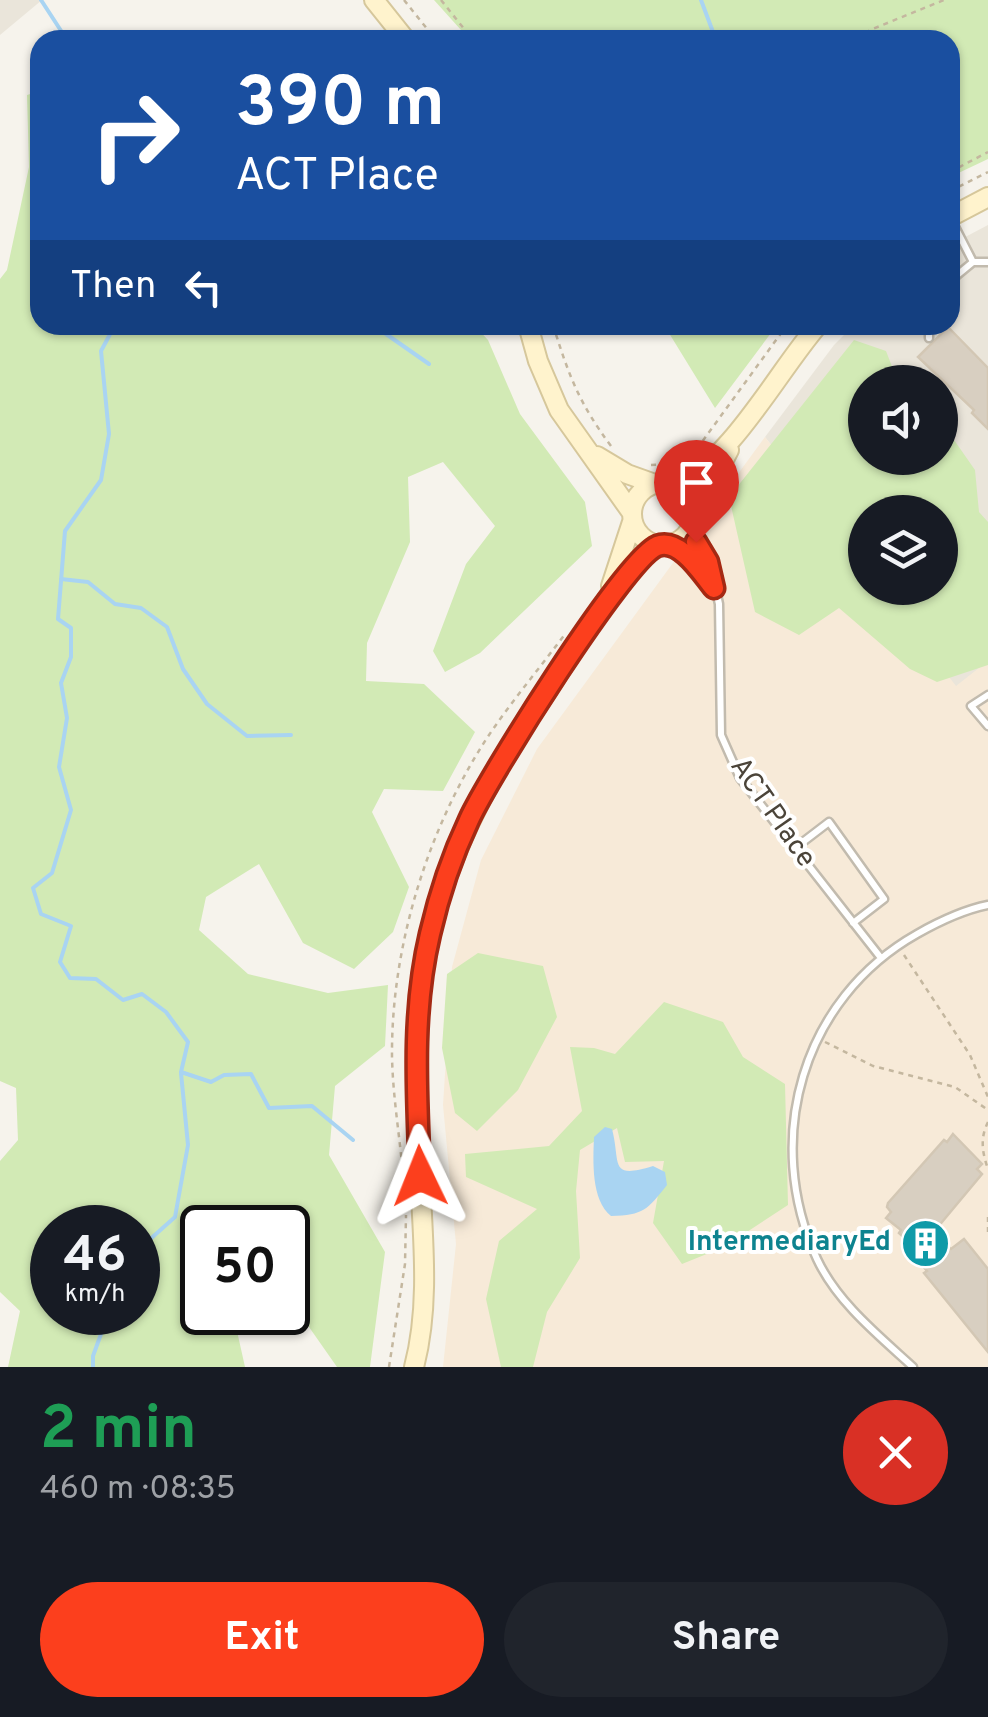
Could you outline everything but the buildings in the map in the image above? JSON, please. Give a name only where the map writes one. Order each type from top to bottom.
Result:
[{"type":"main road","points":[[374,0],[398,30]]},
{"type":"main road","points":[[960,211],[988,196]]},
{"type":"main road","points":[[531,335],[549,389],[632,517],[639,535],[663,545]]},
{"type":"main road","points":[[414,1367],[424,1292],[417,1028],[422,974],[454,856],[490,778],[605,606],[631,571],[663,545],[679,541],[735,436],[810,335]]},
{"type":"main road","points":[[582,443],[626,474],[655,484],[674,485],[696,474],[735,436]]},
{"type":"main road","points":[[605,606],[638,495],[655,484]]},
{"type":"main road","points":[[674,485],[690,497],[692,522]]},
{"type":"lane","points":[[960,236],[974,262]]},
{"type":"lane","points":[[960,273],[974,262],[988,262]]},
{"type":"lane","name":"ACT Place","points":[[692,522],[720,604],[722,736],[740,778],[881,958]]},
{"type":"lane","points":[[663,545],[701,569],[714,588]]},
{"type":"lane","points":[[988,695],[971,706],[988,726]]},
{"type":"lane","points":[[795,848],[829,822],[884,899],[853,922]]},
{"type":"lane","points":[[912,1367],[864,1324],[818,1262],[799,1212],[794,1115],[803,1070],[841,999],[898,945],[939,922],[988,905]]},
{"type":"path","points":[[404,0],[428,30]]},
{"type":"path","points":[[441,0],[465,30]]},
{"type":"path","points":[[870,30],[944,0]]},
{"type":"path","points":[[960,167],[988,152]]},
{"type":"path","points":[[960,186],[988,172]]},
{"type":"path","points":[[557,335],[571,384],[614,450]]},
{"type":"path","points":[[898,945],[970,1056],[988,1097]]},
{"type":"path","points":[[818,1038],[873,1066],[954,1087],[988,1110]]},
{"type":"path","points":[[988,1122],[982,1150],[988,1169]]},
{"type":"path","points":[[988,1216],[988,1234]]},
{"type":"shaded area","points":[[0,0],[42,0],[0,35]]},
{"type":"shaded area","points":[[988,225],[988,661],[956,687],[893,605],[958,605],[958,495],[848,495],[848,545],[765,437],[844,335],[960,335],[960,240]]},
{"type":"shaded area","name":"IntermediaryEd","points":[[765,437],[848,545],[848,605],[893,605],[956,686],[988,661],[988,1367],[443,1367],[456,1244],[443,1105],[452,967],[481,860],[537,749]]},
{"type":"green space","points":[[434,0],[988,0],[988,159],[960,172],[960,30],[461,30]]},
{"type":"green space","points":[[30,94],[30,335],[483,335],[520,414],[585,502],[592,546],[480,653],[445,672],[433,651],[466,564],[495,526],[443,462],[408,477],[410,542],[367,643],[366,681],[424,684],[475,732],[443,791],[384,789],[372,812],[409,887],[393,932],[354,969],[303,943],[259,864],[206,897],[199,930],[248,974],[328,993],[388,985],[385,1046],[335,1086],[329,1155],[385,1252],[370,1367],[337,1367],[310,1328],[310,1205],[180,1205],[180,1335],[238,1335],[245,1367],[8,1367],[20,1311],[0,1292],[0,1161],[18,1140],[16,1088],[0,1081],[0,279],[7,270],[29,167]]},
{"type":"green space","points":[[670,335],[770,335],[715,408]]},
{"type":"green space","points":[[854,340],[886,351],[891,365],[848,365],[848,475],[958,475],[958,446],[975,470],[979,512],[988,522],[988,665],[937,682],[910,669],[839,608],[799,635],[755,612],[729,497]]},
{"type":"green space","points":[[478,953],[543,966],[557,1017],[518,1090],[477,1131],[455,1113],[442,1048],[447,974]]},
{"type":"green space","points":[[664,1002],[723,1022],[743,1057],[785,1084],[788,1205],[724,1247],[682,1264],[653,1223],[664,1161],[625,1162],[617,1128],[580,1150],[576,1191],[580,1258],[547,1312],[533,1367],[501,1367],[486,1299],[499,1241],[537,1209],[466,1177],[465,1154],[549,1146],[582,1111],[570,1047],[615,1054]]},
{"type":"water","points":[[605,1127],[612,1129],[617,1159],[623,1169],[653,1166],[665,1172],[667,1185],[649,1206],[638,1212],[611,1216],[600,1200],[595,1180],[594,1137]]},
{"type":"waterway","points":[[41,0],[60,30]]},
{"type":"waterway","points":[[701,0],[712,30]]},
{"type":"waterway","points":[[110,335],[101,351],[109,434],[101,480],[65,531],[58,619],[71,628],[71,657],[61,683],[67,718],[59,767],[71,810],[52,873],[33,888],[41,914],[71,926],[60,962],[70,978],[96,979],[123,1000],[142,994],[166,1012],[188,1042],[181,1072],[211,1082],[224,1075],[251,1074],[269,1108],[312,1106],[353,1140]]},
{"type":"waterway","points":[[387,335],[429,364]]},
{"type":"waterway","points":[[61,579],[88,582],[115,604],[141,608],[167,627],[183,669],[207,704],[247,736],[291,735]]},
{"type":"waterway","points":[[160,1230],[175,1217],[188,1145],[181,1073]]},
{"type":"waterway","points":[[93,1367],[101,1335]]},
{"type":"place","name":"IntermediaryEd","points":[[926,1243]]},
{"type":"route","points":[[420,1176],[416,1060],[422,974],[438,900],[468,820],[510,746],[605,606],[644,557],[658,546],[668,545],[701,569],[714,588],[712,572],[696,542]]}]
